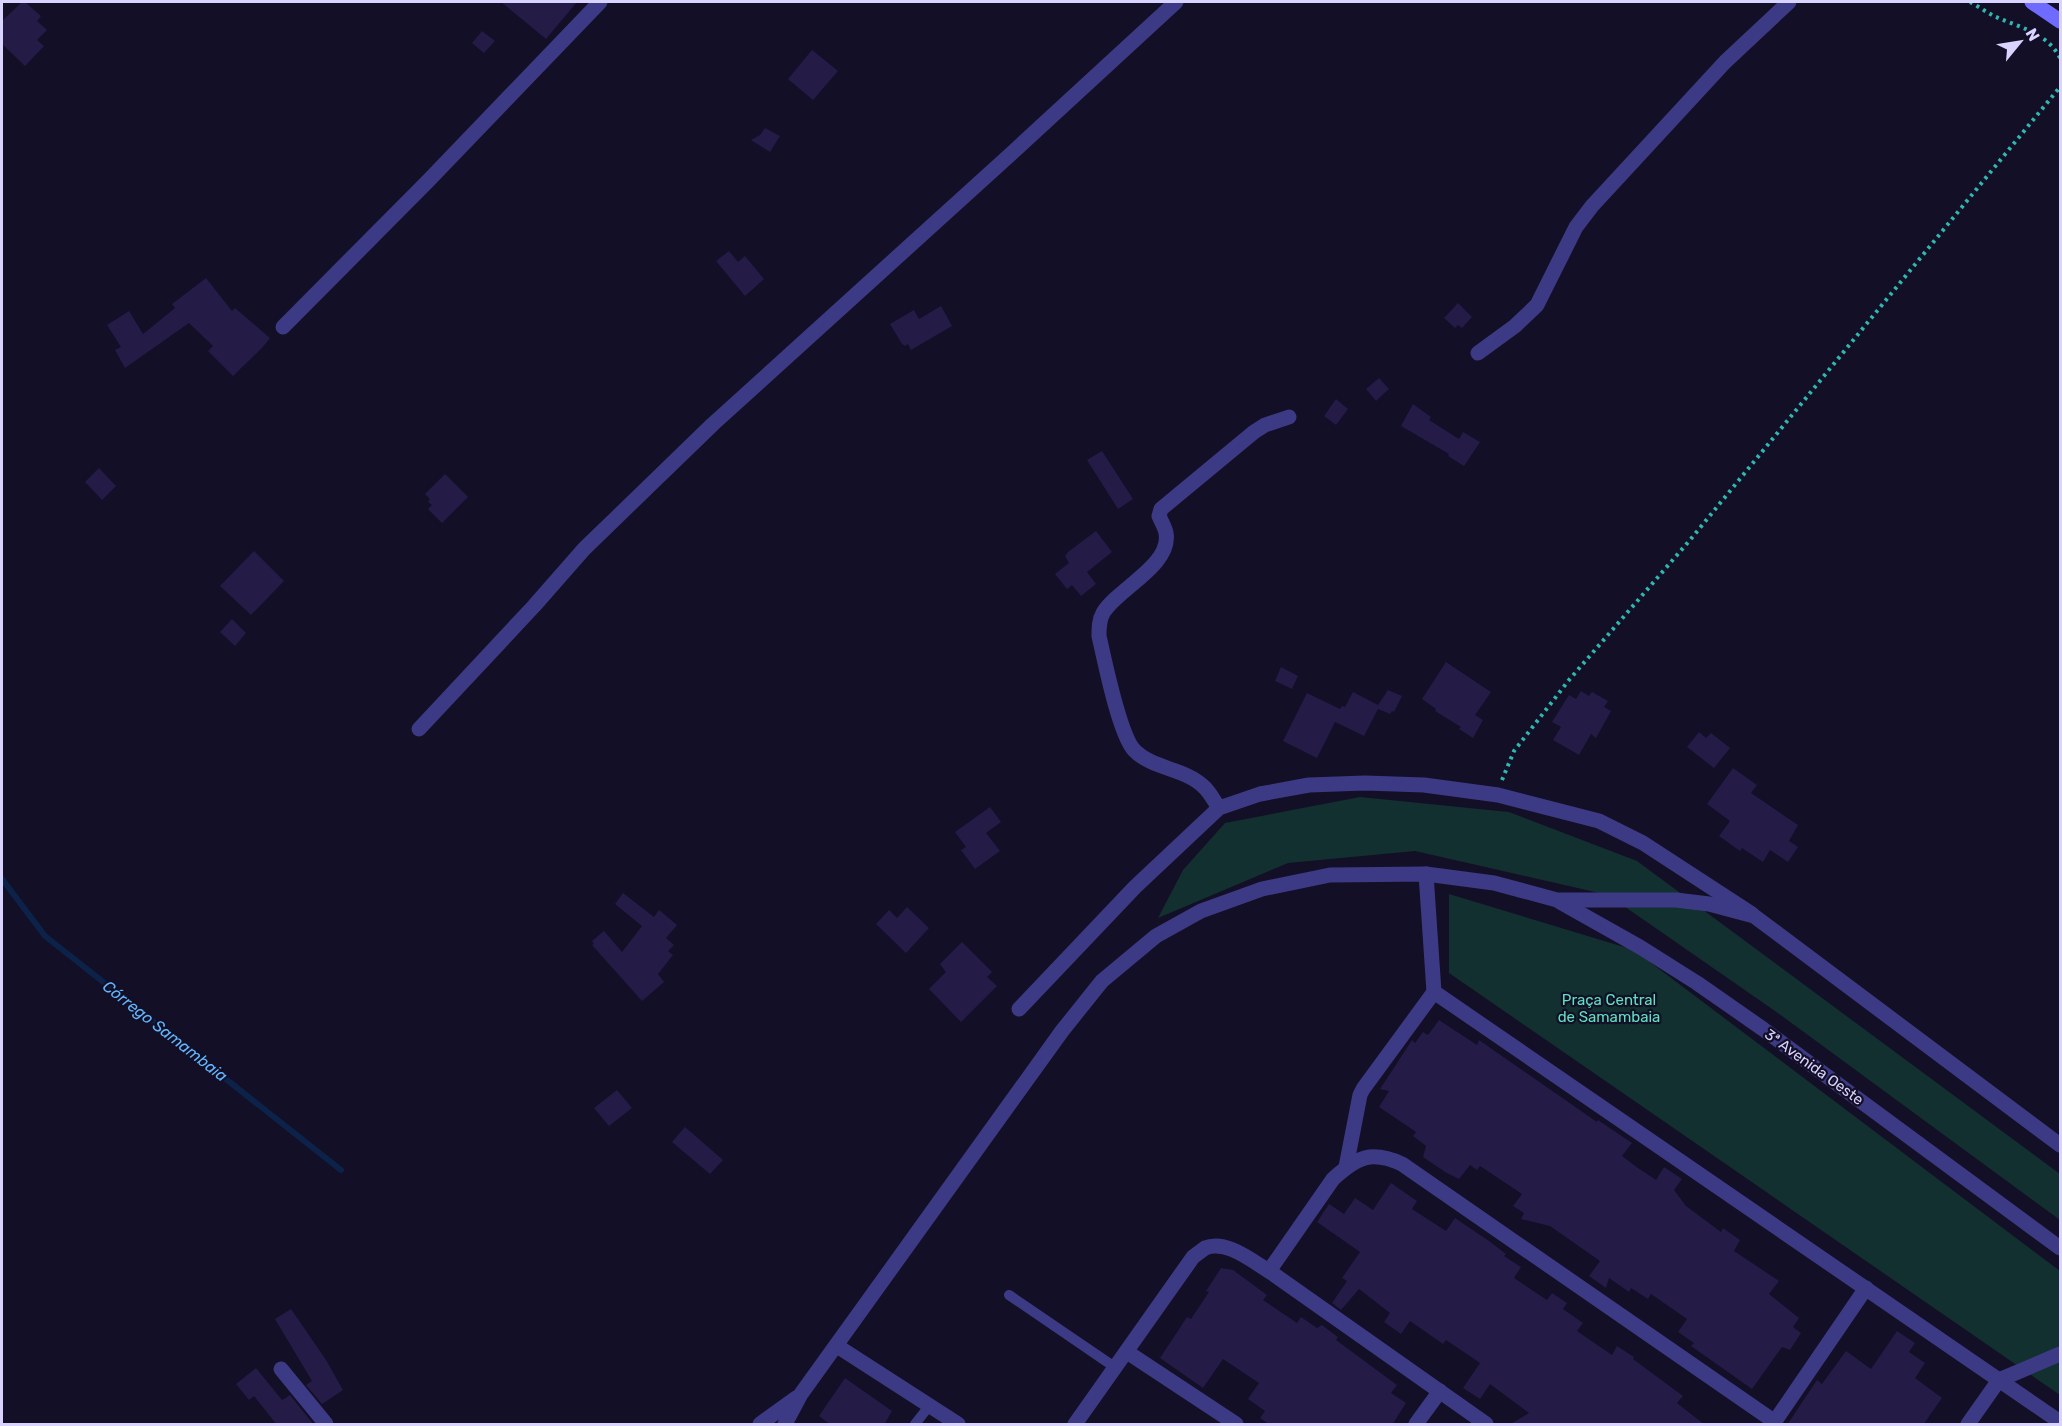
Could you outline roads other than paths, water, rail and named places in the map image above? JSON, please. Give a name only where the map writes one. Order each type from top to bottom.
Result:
[{"type":"main road","points":[[2032,2],[2061,21]]},
{"type":"street","points":[[283,327],[428,181],[600,2]]},
{"type":"street","points":[[419,729],[584,549],[713,424],[1176,2]]},
{"type":"street","points":[[1478,353],[1530,314],[1546,290],[1576,227],[1592,206],[1725,62],[1789,2]]},
{"type":"street","points":[[1220,808],[1204,786],[1192,778],[1146,758],[1135,751],[1129,742],[1122,726],[1099,636],[1099,625],[1107,608],[1161,556],[1166,544],[1166,534],[1159,516],[1161,509],[1254,432],[1265,425],[1289,417]]},
{"type":"street","points":[[1019,1009],[1135,887],[1220,808],[1260,795],[1310,785],[1365,783],[1425,785],[1498,795],[1599,821],[1643,843],[1754,916],[2061,1145]]},
{"type":"street","points":[[785,1425],[801,1394],[1062,1031],[1102,981],[1156,936],[1201,911],[1262,889],[1330,875],[1426,874],[1494,883],[1557,900],[1676,900],[1709,904],[1754,916]]},
{"type":"street","points":[[1346,1167],[1363,1089],[1434,992],[1426,874]]},
{"type":"street","name":"3ª Avenida Oeste","points":[[1557,900],[1697,983],[2061,1248]]},
{"type":"street","points":[[1434,992],[2061,1422]]},
{"type":"street","points":[[1269,1271],[1333,1179],[1346,1167],[1362,1158],[1374,1156],[1388,1158],[1401,1164],[1774,1423],[1866,1288]]},
{"type":"street","points":[[1075,1425],[1193,1257],[1207,1247],[1219,1246],[1233,1250],[1269,1271],[1486,1425]]},
{"type":"street","points":[[837,1346],[958,1425]]},
{"type":"street","points":[[1127,1352],[1236,1425]]},
{"type":"street","points":[[1968,1425],[1999,1380],[2061,1354]]},
{"type":"street","points":[[281,1369],[326,1425]]},
{"type":"street","points":[[1416,1425],[1440,1392]]},
{"type":"street","points":[[760,1425],[801,1394]]},
{"type":"lane","points":[[1009,1295],[1116,1368]]},
{"type":"lane","points":[[915,1425],[930,1405]]},
{"type":"waterway","name":"Córrego Samambaia","points":[[2,879],[45,936],[341,1170]]},
{"type":"park label","name":"Praça Central de Samambaia","points":[[1609,1008]]}]
